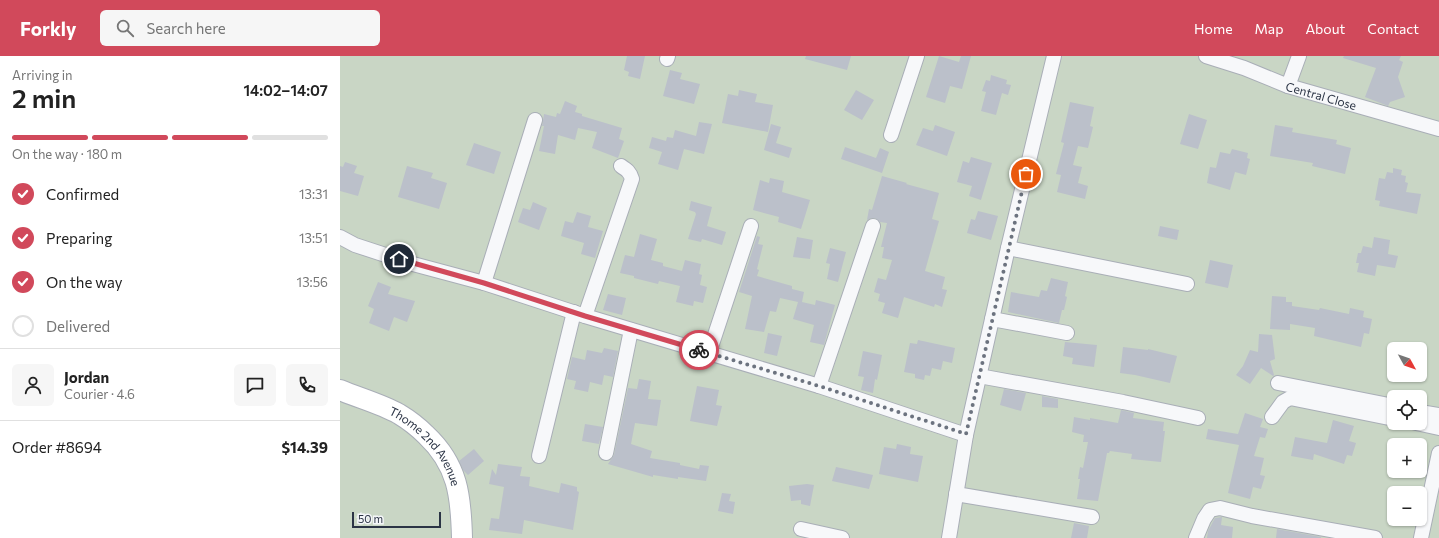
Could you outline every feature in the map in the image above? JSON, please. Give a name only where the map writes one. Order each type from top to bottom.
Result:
[{"type":"street","points":[[891,135],[917,56]]},
{"type":"street","points":[[949,538],[966,434],[1008,248],[1054,56]]},
{"type":"street","name":"Central Close","points":[[1206,56],[1244,68],[1288,86],[1439,129]]},
{"type":"street","points":[[1288,86],[1299,56]]},
{"type":"street","points":[[484,283],[535,120]]},
{"type":"street","points":[[540,456],[579,314],[632,179],[631,174],[621,166]]},
{"type":"street","points":[[709,353],[750,226]]},
{"type":"street","points":[[819,386],[873,226]]},
{"type":"street","points":[[340,237],[355,245],[406,262],[484,283],[631,330],[819,386],[966,434]]},
{"type":"street","points":[[1008,248],[1187,284]]},
{"type":"street","points":[[992,319],[1067,333]]},
{"type":"street","points":[[606,453],[631,330]]},
{"type":"street","points":[[979,376],[1123,402],[1198,418]]},
{"type":"street","points":[[1278,383],[1387,405]]},
{"type":"street","name":"Thome 2nd Avenue","points":[[340,390],[409,420],[432,441],[444,455],[457,486],[462,538]]},
{"type":"street","points":[[1272,417],[1283,402],[1290,398],[1387,418]]},
{"type":"street","points":[[1427,413],[1439,415]]},
{"type":"street","points":[[1427,425],[1439,428]]},
{"type":"street","points":[[1421,538],[1435,498],[1439,453]]},
{"type":"street","points":[[956,494],[1092,517]]},
{"type":"street","points":[[1196,538],[1204,519],[1210,510],[1220,508],[1252,516],[1375,538]]},
{"type":"street","points":[[801,529],[842,538]]},
{"type":"green space","points":[[340,56],[1439,56],[1439,538],[340,538]]},
{"type":"building","points":[[627,56],[645,56],[640,79],[628,76],[629,72],[624,70]]},
{"type":"building","points":[[806,56],[851,56],[847,70],[805,59]]},
{"type":"building","points":[[939,56],[959,62],[961,56],[971,56],[962,89],[950,86],[945,103],[926,97]]},
{"type":"building","points":[[1344,56],[1401,56],[1399,60],[1403,62],[1398,77],[1405,97],[1390,102],[1388,106],[1365,97],[1376,68],[1343,58]]},
{"type":"building","points":[[670,70],[682,73],[680,79],[700,84],[694,104],[663,96]]},
{"type":"building","points":[[991,75],[1007,80],[1006,84],[1011,85],[1008,95],[1002,93],[996,115],[981,111],[986,92],[982,91],[986,80],[990,81]]},
{"type":"building","points":[[739,90],[757,94],[755,102],[773,105],[768,132],[722,123],[728,94],[738,96]]},
{"type":"building","points":[[856,90],[874,100],[862,120],[844,110]]},
{"type":"building","points":[[565,101],[577,106],[575,112],[582,114],[582,116],[622,128],[619,139],[624,141],[618,158],[592,148],[597,132],[578,128],[575,140],[558,135],[555,154],[539,151],[544,126],[542,126],[544,114],[556,117],[557,113],[560,114]]},
{"type":"building","points":[[1070,102],[1094,107],[1090,126],[1093,127],[1088,148],[1078,146],[1073,165],[1082,167],[1078,183],[1088,186],[1085,199],[1057,192],[1061,175],[1056,174],[1064,143],[1061,142]]},
{"type":"building","points":[[1189,114],[1207,120],[1198,149],[1180,144]]},
{"type":"building","points":[[699,122],[712,124],[704,154],[684,149],[678,170],[658,164],[662,152],[649,148],[652,137],[666,141],[667,137],[673,138],[675,130],[696,136]]},
{"type":"building","points":[[771,124],[781,127],[776,143],[792,148],[789,158],[764,150]]},
{"type":"building","points":[[935,125],[955,132],[947,156],[916,145],[923,128],[933,131]]},
{"type":"building","points":[[1275,125],[1293,128],[1292,132],[1337,140],[1336,144],[1351,148],[1345,174],[1312,166],[1313,163],[1270,156]]},
{"type":"building","points":[[474,143],[501,152],[494,174],[466,165]]},
{"type":"building","points":[[845,147],[876,158],[880,148],[889,152],[882,173],[841,159]]},
{"type":"building","points":[[1232,149],[1248,153],[1247,158],[1250,159],[1246,175],[1235,172],[1230,190],[1207,183],[1210,167],[1216,168],[1220,152],[1230,154]]},
{"type":"building","points":[[971,157],[992,163],[981,200],[969,196],[972,186],[957,182],[963,161],[969,163]]},
{"type":"building","points":[[345,162],[357,166],[354,173],[364,176],[358,196],[340,191],[340,166],[343,167]]},
{"type":"building","points":[[407,166],[433,173],[431,178],[447,183],[439,209],[398,197]]},
{"type":"building","points":[[1393,168],[1402,170],[1401,175],[1406,176],[1405,182],[1408,183],[1406,192],[1421,194],[1417,214],[1379,206],[1380,201],[1375,200],[1379,178],[1385,179],[1387,172],[1393,173]]},
{"type":"building","points":[[882,176],[939,193],[932,219],[939,221],[925,271],[945,277],[942,289],[947,290],[942,307],[935,304],[934,307],[904,297],[898,318],[882,313],[885,303],[878,301],[880,294],[874,292],[878,278],[886,280],[892,260],[882,258],[884,247],[881,247],[887,223],[880,222],[875,218],[867,220],[869,209],[872,210]]},
{"type":"building","points":[[770,178],[784,181],[782,192],[810,200],[801,229],[778,222],[779,217],[753,210],[760,180],[769,183]]},
{"type":"building","points":[[691,201],[712,207],[707,226],[726,232],[722,245],[702,239],[701,242],[688,239],[696,214],[695,212],[689,210]]},
{"type":"building","points":[[533,202],[547,208],[539,230],[518,222],[523,208],[530,210]]},
{"type":"building","points":[[978,211],[998,216],[991,240],[967,233],[971,219],[975,220]]},
{"type":"building","points":[[577,212],[591,216],[588,227],[603,231],[595,258],[581,254],[584,243],[561,236],[565,221],[573,223]]},
{"type":"building","points":[[1160,226],[1179,230],[1177,240],[1158,236]]},
{"type":"building","points":[[640,234],[657,239],[651,260],[663,263],[663,266],[682,271],[685,260],[701,264],[699,274],[702,275],[700,285],[707,287],[703,303],[694,301],[693,306],[676,302],[680,286],[659,281],[658,284],[620,273],[625,255],[634,257]]},
{"type":"building","points":[[757,236],[760,237],[758,244],[763,245],[757,269],[759,270],[757,276],[792,286],[792,289],[804,292],[802,302],[815,305],[816,300],[835,305],[824,345],[810,342],[814,325],[793,319],[798,302],[780,298],[776,312],[770,311],[764,332],[745,329],[752,296],[739,292]]},
{"type":"building","points":[[797,237],[813,240],[810,259],[793,257]]},
{"type":"building","points":[[1374,237],[1390,240],[1388,254],[1398,256],[1395,268],[1377,265],[1375,276],[1357,272],[1359,263],[1356,263],[1358,253],[1361,253],[1363,246],[1372,248]]},
{"type":"building","points":[[830,248],[846,252],[838,282],[827,279],[830,264],[826,263]]},
{"type":"building","points":[[1210,260],[1233,265],[1228,288],[1205,283]]},
{"type":"building","points":[[1051,278],[1068,282],[1065,296],[1067,297],[1059,323],[1008,312],[1011,292],[1039,297],[1041,290],[1047,291]]},
{"type":"building","points":[[378,282],[391,287],[388,294],[415,301],[407,322],[394,317],[389,331],[369,323],[374,309],[368,306]]},
{"type":"building","points":[[608,294],[626,298],[622,315],[603,310]]},
{"type":"building","points":[[1272,296],[1286,297],[1286,302],[1292,302],[1292,306],[1319,310],[1320,308],[1349,314],[1350,308],[1364,311],[1363,317],[1372,319],[1369,334],[1364,333],[1361,347],[1314,336],[1315,328],[1290,324],[1290,330],[1270,329]]},
{"type":"building","points":[[768,333],[782,336],[777,356],[764,353]]},
{"type":"building","points":[[1259,334],[1272,335],[1275,359],[1270,361],[1274,375],[1273,376],[1261,368],[1250,384],[1236,375],[1243,366],[1250,350],[1258,352]]},
{"type":"building","points":[[918,340],[955,348],[952,363],[943,361],[941,370],[932,368],[930,376],[925,375],[924,380],[915,378],[915,374],[904,372],[910,343],[917,344]]},
{"type":"building","points":[[1065,342],[1097,345],[1094,367],[1072,364],[1073,358],[1063,356]]},
{"type":"building","points":[[1123,347],[1148,349],[1177,356],[1170,383],[1120,373]]},
{"type":"building","points":[[604,348],[618,351],[613,377],[604,375],[602,385],[590,382],[588,392],[574,389],[576,381],[567,379],[572,357],[585,360],[587,350],[602,353]]},
{"type":"building","points":[[863,351],[882,355],[877,380],[875,379],[873,393],[861,390],[864,377],[858,376]]},
{"type":"building","points":[[639,379],[651,381],[648,399],[661,400],[657,426],[635,423],[631,444],[652,451],[650,458],[680,463],[680,465],[699,469],[700,465],[709,466],[706,481],[653,475],[653,477],[608,464],[614,455],[628,388],[637,389]]},
{"type":"building","points":[[697,386],[719,390],[716,405],[722,406],[717,426],[690,421]]},
{"type":"building","points":[[1004,389],[1026,393],[1021,411],[1000,405]]},
{"type":"building","points":[[1042,396],[1058,399],[1058,408],[1042,407]]},
{"type":"building","points":[[1121,410],[1134,413],[1133,418],[1164,422],[1163,431],[1165,431],[1161,462],[1131,459],[1132,454],[1110,451],[1107,453],[1098,501],[1077,499],[1080,467],[1083,468],[1088,442],[1083,442],[1084,435],[1072,432],[1074,417],[1118,423]]},
{"type":"building","points":[[1245,413],[1263,419],[1260,427],[1268,429],[1265,438],[1260,437],[1254,456],[1264,458],[1260,475],[1265,476],[1261,489],[1253,487],[1250,499],[1228,493],[1239,445],[1206,439],[1208,429],[1238,434]]},
{"type":"building","points":[[1333,420],[1354,426],[1349,441],[1356,443],[1352,456],[1347,455],[1344,464],[1314,454],[1313,460],[1291,456],[1295,437],[1327,443]]},
{"type":"building","points":[[585,424],[603,427],[599,444],[582,441]]},
{"type":"building","points":[[897,444],[911,447],[910,454],[923,456],[918,482],[879,474],[884,447],[896,449]]},
{"type":"building","points":[[474,449],[484,461],[468,475],[463,470],[459,461]]},
{"type":"building","points":[[498,464],[522,467],[520,476],[530,477],[529,486],[559,493],[561,483],[577,487],[577,491],[579,492],[573,530],[524,520],[522,534],[489,530],[491,518],[499,519],[504,487],[489,484],[492,469],[496,475]]},
{"type":"building","points":[[836,467],[873,475],[869,489],[832,481]]},
{"type":"building","points":[[807,484],[814,485],[810,506],[801,504],[801,500],[791,501],[789,486]]},
{"type":"building","points":[[722,493],[731,494],[729,501],[735,502],[733,514],[718,511]]},
{"type":"building","points":[[1222,517],[1221,525],[1233,527],[1232,538],[1207,538],[1208,531],[1215,518]]},
{"type":"building","points":[[1074,523],[1089,526],[1087,538],[1071,538]]},
{"type":"building","points":[[1277,529],[1321,537],[1321,538],[1276,538]]},
{"type":"way so far","points":[[699,350],[819,386],[966,434],[1006,254],[1026,174]]},
{"type":"route","points":[[399,259],[412,264],[484,283],[585,316],[699,350]]}]
